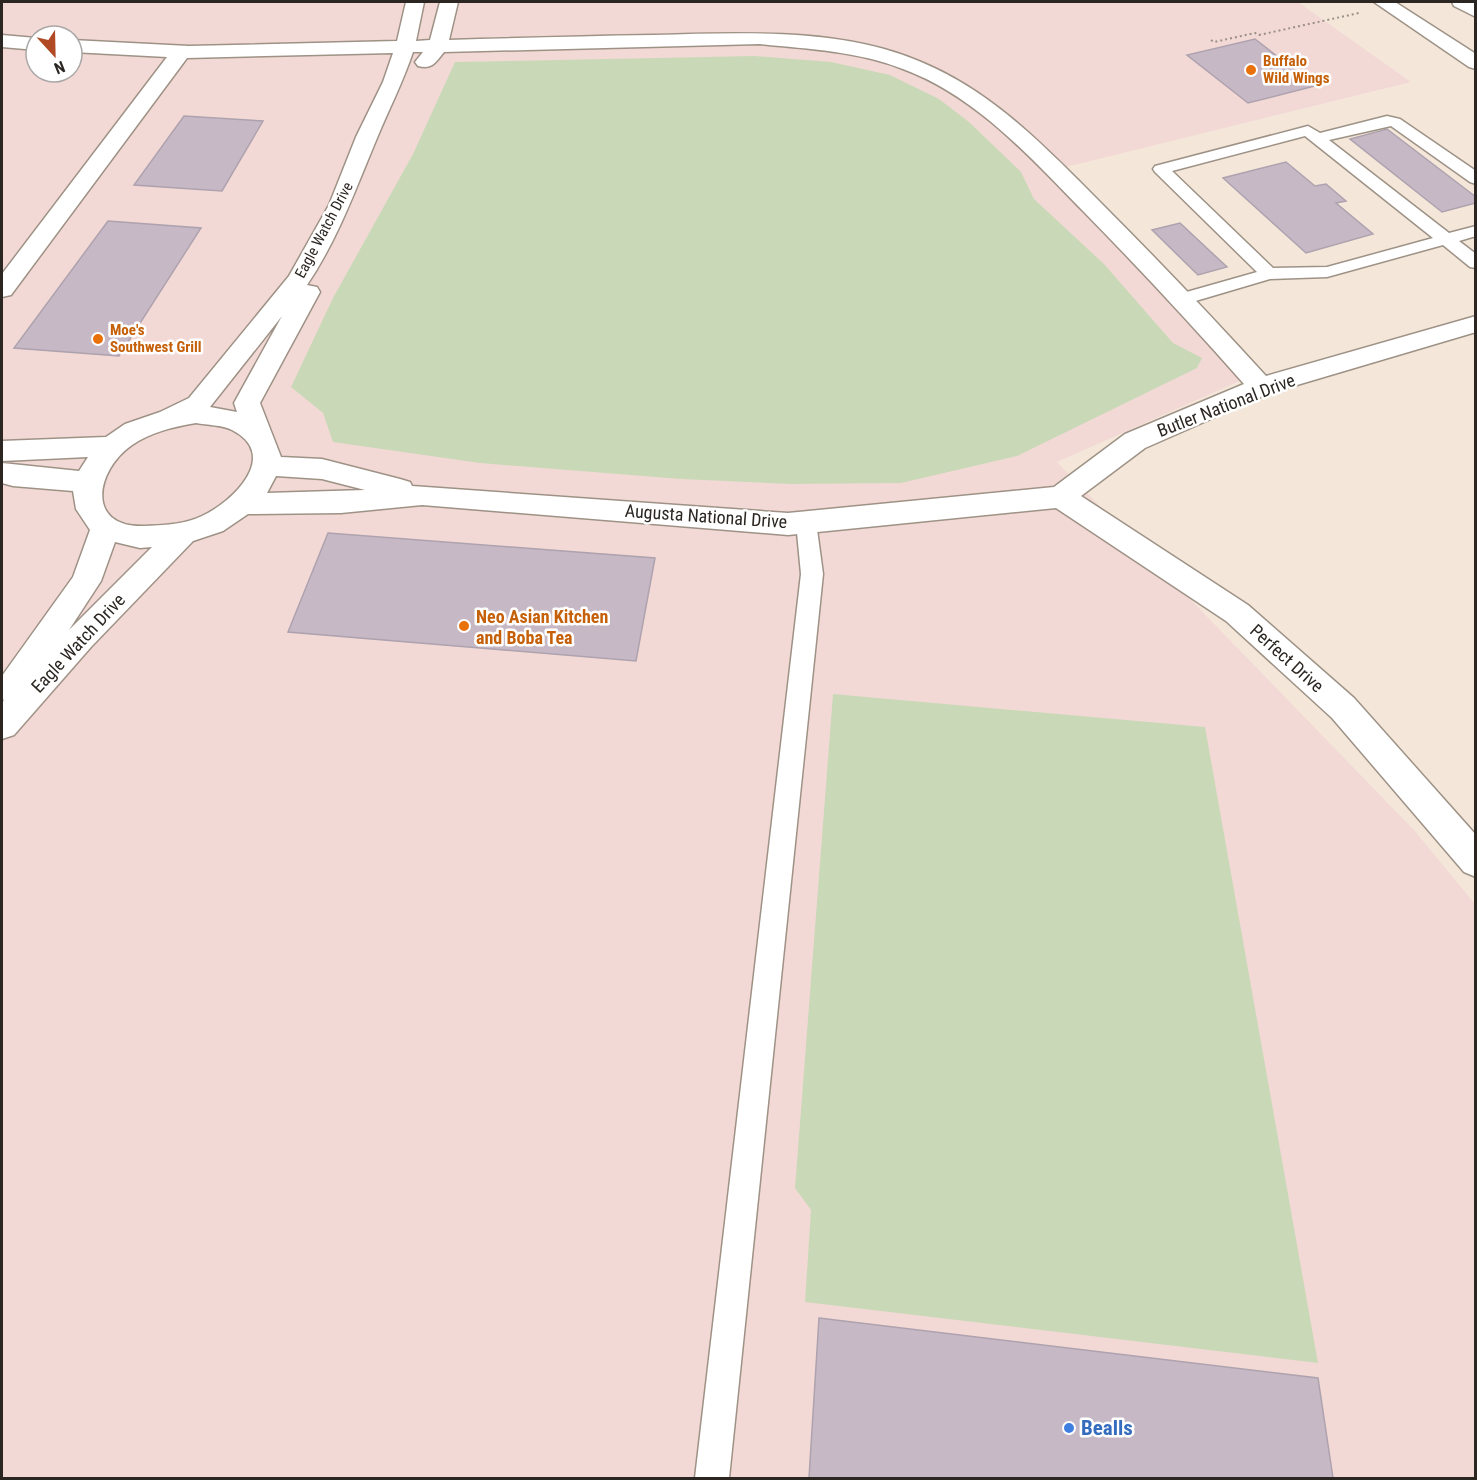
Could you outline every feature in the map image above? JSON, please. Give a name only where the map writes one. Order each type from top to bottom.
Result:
[{"type":"street","name":"Eagle Watch Drive","points":[[88,482],[96,463],[112,446],[129,434],[198,404],[298,279],[340,205],[405,47],[415,2]]},
{"type":"street","name":"Eagle Watch Drive","points":[[2,698],[86,581],[106,526],[135,536],[153,538],[182,535],[226,518],[244,504],[260,485],[268,466],[266,447],[257,432],[247,403],[354,210],[421,68],[438,46],[449,2]]},
{"type":"street","points":[[1383,2],[1476,63]]},
{"type":"street","points":[[1461,2],[1476,11]]},
{"type":"street","points":[[84,47],[182,52],[760,38],[846,47],[911,65],[959,87],[980,101],[1013,129],[1182,299],[1261,387]]},
{"type":"street","points":[[2,41],[24,43]]},
{"type":"street","points":[[2,290],[182,52]]},
{"type":"street","name":"Butler National Drive","points":[[1061,497],[1135,441],[1261,387],[1476,324]]},
{"type":"street","name":"Eagle Watch Drive","points":[[170,417],[196,414],[220,415],[241,422],[257,432]]},
{"type":"street","points":[[2,451],[112,446]]},
{"type":"street","points":[[268,466],[322,469],[422,495]]},
{"type":"street","points":[[2,473],[13,476],[88,482],[87,499],[93,514],[106,526]]},
{"type":"street","points":[[244,504],[341,503],[422,495]]},
{"type":"street","name":"Augusta National Drive","points":[[422,495],[788,524],[1061,497]]},
{"type":"street","name":"Perfect Drive","points":[[1061,497],[1237,613],[1343,708],[1476,861]]},
{"type":"street","name":"Eagle Watch Drive","points":[[2,725],[80,638],[182,535]]},
{"type":"lane","points":[[1318,138],[1387,121],[1395,122],[1476,179]]},
{"type":"lane","points":[[1269,274],[1161,169],[1308,130],[1476,263]]},
{"type":"lane","points":[[1182,299],[1269,274],[1327,272],[1476,231]]},
{"type":"lane","points":[[712,1479],[811,585],[812,574],[806,522]]},
{"type":"path","points":[[1211,40],[1214,42],[1255,33],[1258,35],[1361,12]]},
{"type":"shaded area","points":[[2,2],[1298,2],[1411,82],[1046,172],[1242,380],[1057,462],[1414,830],[1475,904],[1475,1478],[2,1478]]},
{"type":"green space","points":[[754,56],[831,62],[890,75],[939,99],[969,122],[1021,172],[1034,199],[1104,264],[1173,343],[1202,358],[1197,368],[1017,456],[901,483],[791,484],[681,479],[480,463],[333,442],[323,413],[291,387],[333,298],[413,154],[455,62]]},
{"type":"green space","points":[[833,694],[1205,727],[1318,1363],[805,1302],[811,1210],[795,1188]]},
{"type":"building","name":"Buffalo Wild Wings","points":[[1255,39],[1315,86],[1248,103],[1187,55]]},
{"type":"building","points":[[184,116],[263,121],[222,191],[134,185]]},
{"type":"building","points":[[1387,129],[1476,197],[1476,203],[1442,212],[1350,139]]},
{"type":"building","points":[[1286,162],[1315,186],[1326,184],[1346,201],[1336,203],[1373,234],[1306,253],[1223,178]]},
{"type":"building","points":[[108,221],[201,228],[119,356],[14,348]]},
{"type":"building","points":[[1180,223],[1227,267],[1198,275],[1152,230]]},
{"type":"building","points":[[328,533],[655,558],[636,661],[288,632]]},
{"type":"building","name":"Bealls","points":[[819,1318],[1318,1378],[1333,1478],[809,1478]]},
{"type":"place","name":"Buffalo Wild Wings","points":[[1251,70]]},
{"type":"place","name":"Moe's Southwest Grill","points":[[98,339]]},
{"type":"place","name":"Neo Asian Kitchen and Boba Tea","points":[[464,626]]},
{"type":"place","name":"Bealls","points":[[1069,1428]]}]
